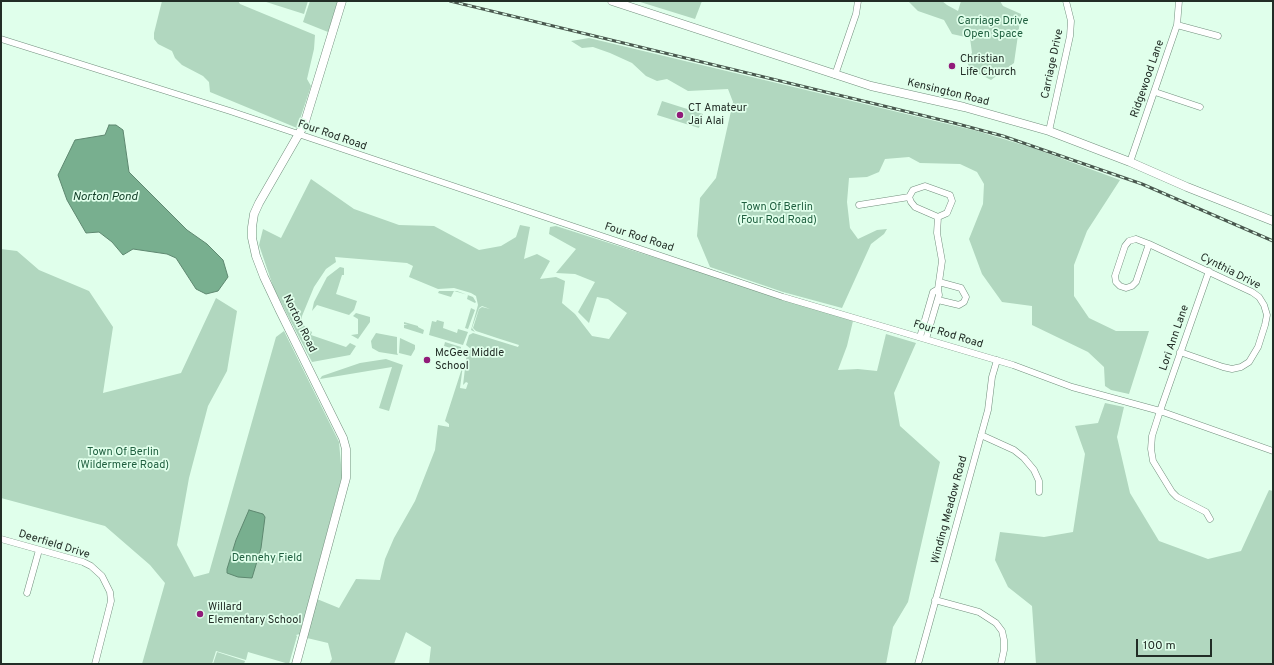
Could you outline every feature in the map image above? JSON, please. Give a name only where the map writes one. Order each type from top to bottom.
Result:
[{"type":"main road","name":"Norton Road","points":[[296,664],[346,478],[346,449],[343,438],[280,311],[256,256],[252,238],[254,214],[259,202],[299,135],[342,1]]},
{"type":"main road","name":"Kensington Road","points":[[612,1],[871,86],[964,107],[1049,131],[1130,162],[1187,187],[1273,221]]},
{"type":"street","points":[[836,75],[856,14],[858,1]]},
{"type":"street","name":"Carriage Drive","points":[[1049,131],[1070,36],[1071,21],[1066,1]]},
{"type":"street","name":"Ridgewood Lane","points":[[1130,162],[1177,25],[1179,1]]},
{"type":"street","points":[[1177,25],[1218,36]]},
{"type":"street","name":"Four Rod Road","points":[[1,39],[230,111],[783,297],[997,360],[1072,387],[1160,411],[1273,451]]},
{"type":"street","points":[[1155,92],[1200,107]]},
{"type":"street","points":[[925,186],[950,195],[952,200],[951,207],[947,213],[938,217],[915,207],[909,197],[913,190],[925,186]]},
{"type":"street","points":[[859,205],[909,197]]},
{"type":"street","points":[[923,338],[938,300],[942,261],[938,233],[938,217]]},
{"type":"street","name":"Cynthia Drive","points":[[1149,244],[1136,282],[1132,286],[1126,288],[1120,286],[1116,282],[1115,276],[1125,246],[1129,241],[1136,239],[1149,244],[1209,271],[1259,297],[1264,305],[1266,315],[1258,347],[1250,362],[1232,369],[1180,352]]},
{"type":"street","name":"Lori Ann Lane","points":[[1209,271],[1160,411],[1152,436],[1151,449],[1153,461],[1172,492],[1177,497],[1206,512],[1210,519]]},
{"type":"street","points":[[938,300],[959,305],[964,302],[966,297],[961,288],[939,282]]},
{"type":"street","points":[[923,338],[933,292],[938,289]]},
{"type":"street","name":"Winding Meadow Road","points":[[918,664],[981,435],[997,360]]},
{"type":"street","points":[[981,435],[1014,450],[1024,458],[1034,470],[1039,481],[1039,492]]},
{"type":"street","name":"Deerfield Drive","points":[[1,539],[91,566],[98,570],[110,592],[110,610],[95,664]]},
{"type":"street","points":[[27,593],[40,550]]},
{"type":"street","points":[[936,600],[979,612],[996,623],[1002,631],[1004,640],[1004,650],[1001,664]]},
{"type":"green space","points":[[162,1],[238,1],[240,4],[315,35],[314,49],[307,79],[311,86],[297,128],[210,92],[209,82],[203,76],[182,65],[175,58],[172,51],[158,44],[154,39],[154,33]]},
{"type":"green space","points":[[263,1],[308,1],[304,14]]},
{"type":"green space","points":[[310,1],[338,1],[328,32],[303,22]]},
{"type":"green space","points":[[637,1],[702,1],[695,19]]},
{"type":"green space","name":"Carriage Drive Open Space","points":[[908,1],[942,1],[958,11],[961,1],[1000,1],[1003,6],[1021,14],[1014,63],[991,80],[970,69],[966,60],[972,53],[970,38],[952,34],[944,20],[918,11]]},
{"type":"green space","name":"Town Of Berlin (Four Rod Road)","points":[[589,38],[977,131],[1033,148],[1120,180],[1087,231],[1074,265],[1074,296],[1089,318],[1116,331],[1149,331],[1129,394],[1111,390],[1105,386],[1104,367],[1088,352],[1032,325],[1032,306],[1002,302],[982,274],[969,239],[983,204],[984,184],[977,172],[960,164],[920,163],[909,157],[885,159],[879,172],[867,177],[849,178],[847,202],[850,228],[858,239],[877,230],[887,229],[884,234],[871,244],[842,308],[783,292],[710,267],[697,236],[700,198],[716,178],[733,102],[728,89],[688,91],[667,79],[657,81],[646,76],[632,63],[610,53],[593,47],[582,48],[571,41]]},
{"type":"green space","name":"CT Amateur Jai Alai","points":[[662,101],[703,114],[699,128],[657,115]]},
{"type":"green space","points":[[311,179],[354,209],[399,225],[434,226],[479,250],[501,246],[516,237],[520,225],[530,227],[524,259],[537,254],[550,261],[540,279],[556,277],[565,281],[562,303],[575,314],[592,336],[609,339],[627,313],[608,299],[597,297],[589,323],[578,312],[595,282],[575,274],[556,273],[576,249],[549,234],[550,227],[556,226],[853,321],[847,346],[838,370],[858,369],[877,371],[886,334],[916,343],[894,393],[900,426],[940,462],[908,602],[893,627],[886,664],[429,664],[431,647],[406,632],[394,664],[329,664],[332,659],[328,643],[307,638],[317,599],[339,608],[356,579],[380,580],[385,559],[394,538],[415,501],[435,450],[438,425],[449,427],[449,424],[445,421],[463,365],[460,388],[466,389],[468,383],[466,382],[463,385],[467,352],[471,349],[466,345],[469,335],[473,333],[518,347],[519,345],[476,331],[473,328],[479,309],[482,307],[490,309],[482,306],[479,308],[472,328],[475,332],[471,330],[478,305],[476,296],[471,293],[454,288],[438,289],[409,277],[413,266],[407,263],[335,257],[336,262],[326,269],[314,287],[302,316],[302,323],[312,332],[311,335],[346,347],[350,343],[356,346],[350,355],[312,362],[274,289],[259,245],[263,229],[281,238]]},
{"type":"green space","points":[[1,249],[17,251],[39,270],[89,291],[113,327],[103,393],[181,373],[216,298],[237,311],[227,371],[208,406],[189,478],[177,545],[194,577],[209,573],[276,337],[284,331],[339,442],[342,476],[300,634],[296,635],[297,636],[289,664],[248,652],[246,660],[216,651],[212,664],[142,664],[165,583],[150,565],[105,526],[1,498]]},
{"type":"green space","points":[[340,267],[344,268],[344,275],[342,275],[336,294],[357,301],[354,310],[349,315],[317,305],[312,311],[314,302],[327,277]]},
{"type":"green space","points":[[439,291],[454,291],[451,297],[438,293]]},
{"type":"green space","points":[[468,295],[473,297],[476,302],[475,303],[467,299]]},
{"type":"green space","points":[[471,308],[475,310],[468,329],[465,328]]},
{"type":"green space","points":[[356,313],[370,317],[370,322],[358,339],[351,335],[358,334],[358,319],[353,316]]},
{"type":"green space","points":[[437,320],[444,322],[443,328],[457,333],[458,329],[468,332],[463,345],[429,335],[432,321],[436,322]]},
{"type":"green space","points":[[404,322],[418,326],[424,330],[423,334],[404,328],[404,325],[408,325],[404,324]]},
{"type":"green space","points":[[376,333],[397,337],[398,355],[379,352],[372,348],[371,341]]},
{"type":"green space","points":[[400,338],[415,345],[415,349],[411,356],[399,353]]},
{"type":"green space","points":[[445,342],[461,347],[461,351],[444,346]]},
{"type":"green space","points":[[386,359],[403,365],[389,411],[379,408],[392,367],[320,379],[322,376],[360,363]]},
{"type":"green space","points":[[1105,403],[1124,407],[1117,437],[1130,493],[1159,541],[1208,559],[1241,551],[1269,490],[1273,491],[1273,664],[1036,664],[1032,606],[1008,587],[995,560],[1000,532],[1044,537],[1073,532],[1085,454],[1075,426],[1098,423]]},
{"type":"green space","points":[[217,652],[245,661],[244,664],[213,664]]},
{"type":"water","name":"Norton Pond","points":[[109,125],[116,125],[123,130],[129,172],[187,230],[207,244],[223,260],[228,277],[218,291],[206,294],[196,289],[176,258],[167,254],[133,249],[123,255],[112,242],[99,232],[86,233],[67,200],[58,175],[75,140],[105,135]]},
{"type":"water","points":[[249,510],[263,514],[265,517],[261,548],[252,578],[238,577],[227,573],[236,540]]},
{"type":"railway","points":[[450,1],[1003,136],[1142,184],[1273,241]]},
{"type":"place","name":"Christian Life Church","points":[[952,66]]},
{"type":"place","name":"CT Amateur Jai Alai","points":[[680,115]]},
{"type":"place","name":"McGee Middle School","points":[[427,360]]},
{"type":"place","name":"Willard Elementary School","points":[[200,614]]},
{"type":"park label","name":"Town Of Berlin (Wildermere Road)","points":[[123,459]]},
{"type":"park label","name":"Dennehy Field","points":[[267,559]]}]
